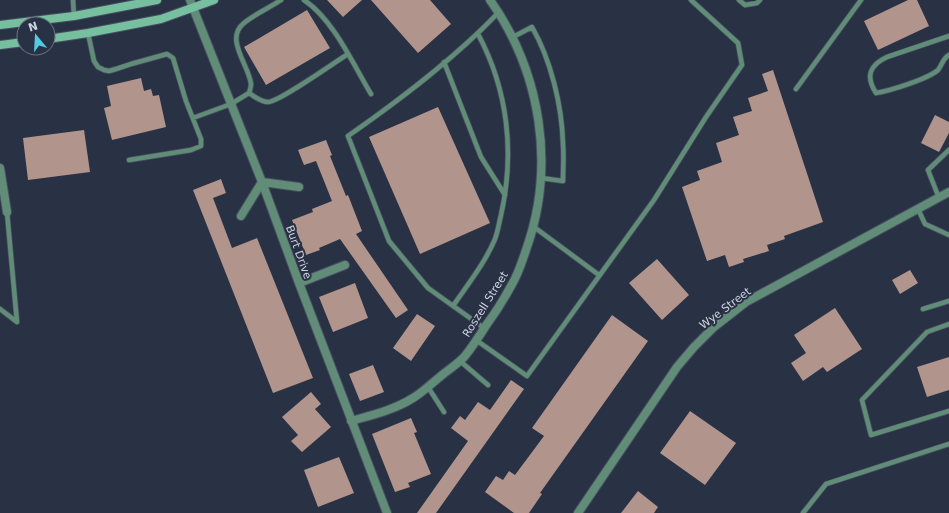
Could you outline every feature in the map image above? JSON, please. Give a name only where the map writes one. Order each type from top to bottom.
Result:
[{"type":"main road","points":[[0,25],[74,16],[157,0]]},
{"type":"main road","points":[[56,37],[88,33],[161,19],[214,0]]},
{"type":"main road","points":[[0,45],[16,43]]},
{"type":"street","name":"Burt Drive","points":[[190,0],[262,182],[387,513]]},
{"type":"street","name":"Roszell Street","points":[[351,421],[384,412],[413,398],[460,361],[476,340],[512,285],[523,260],[534,227],[541,178],[542,148],[538,112],[524,64],[513,37],[493,2]]},
{"type":"street","points":[[0,168],[1,182],[7,212]]},
{"type":"street","points":[[241,216],[262,182],[299,187]]},
{"type":"street","name":"Wye Street","points":[[578,513],[677,367],[714,327],[746,302],[949,192]]},
{"type":"street","points":[[299,283],[345,265]]},
{"type":"lane","points":[[73,0],[74,16]]},
{"type":"lane","points":[[193,118],[231,104],[249,93],[251,85],[236,41],[236,32],[243,24],[281,0]]},
{"type":"lane","points":[[304,0],[312,5],[330,26],[371,94]]},
{"type":"lane","points":[[476,340],[527,376],[654,200],[706,117],[742,65],[738,43],[691,0]]},
{"type":"lane","points":[[739,0],[745,5],[757,3],[760,0]]},
{"type":"lane","points":[[796,89],[861,0]]},
{"type":"lane","points":[[484,328],[428,288],[389,241],[348,136],[381,113],[444,62],[478,34],[499,12]]},
{"type":"lane","points":[[513,37],[532,27],[541,43],[560,109],[563,144],[563,181],[541,178]]},
{"type":"lane","points":[[88,33],[94,61],[98,67],[104,70],[109,71],[167,54],[173,58],[201,139],[200,146],[191,150],[129,160]]},
{"type":"lane","points":[[453,306],[481,266],[495,238],[505,195],[508,147],[505,111],[497,79],[488,54],[478,34]]},
{"type":"lane","points":[[949,36],[887,56],[880,60],[873,66],[870,74],[870,84],[876,93],[884,92],[931,75],[939,69],[946,56],[949,55]]},
{"type":"lane","points":[[249,93],[260,100],[269,102],[286,94],[348,54]]},
{"type":"lane","points":[[444,62],[481,157],[505,195]]},
{"type":"lane","points":[[939,198],[928,170],[949,150]]},
{"type":"lane","points":[[918,209],[925,224],[949,235]]},
{"type":"lane","points":[[0,309],[16,322],[7,212]]},
{"type":"lane","points":[[534,227],[599,275]]},
{"type":"lane","points":[[923,309],[949,301]]},
{"type":"lane","points":[[949,324],[927,332],[862,400],[871,435],[949,411]]},
{"type":"lane","points":[[460,361],[488,385]]},
{"type":"lane","points":[[428,387],[444,412]]},
{"type":"lane","points":[[804,513],[826,484],[949,444]]},
{"type":"building","points":[[327,0],[362,0],[343,17]]},
{"type":"building","points":[[371,0],[430,0],[451,24],[418,53]]},
{"type":"building","points":[[908,0],[917,0],[929,26],[878,50],[864,21]]},
{"type":"building","points":[[307,10],[330,48],[266,85],[244,47]]},
{"type":"building","points":[[773,70],[823,222],[784,236],[785,239],[767,245],[769,251],[743,259],[744,262],[729,267],[725,255],[707,261],[682,187],[700,180],[697,171],[722,162],[716,143],[739,135],[733,117],[752,111],[748,98],[768,91],[762,74]]},
{"type":"building","points":[[141,78],[144,91],[151,89],[153,96],[159,95],[166,127],[112,140],[104,108],[111,106],[107,86]]},
{"type":"building","points":[[438,107],[490,223],[420,254],[369,137]]},
{"type":"building","points":[[935,115],[949,122],[949,133],[939,152],[921,143]]},
{"type":"building","points":[[84,130],[90,172],[28,180],[23,138]]},
{"type":"building","points":[[326,140],[332,155],[330,156],[346,196],[348,195],[362,231],[356,234],[408,310],[396,318],[340,239],[319,248],[320,250],[306,255],[292,220],[313,212],[312,209],[332,201],[316,161],[304,165],[298,150]]},
{"type":"building","points":[[221,179],[226,193],[213,198],[232,248],[257,238],[313,378],[273,393],[193,190]]},
{"type":"building","points":[[657,259],[689,295],[662,320],[629,283]]},
{"type":"building","points":[[910,270],[918,283],[900,294],[892,280]]},
{"type":"building","points":[[355,283],[368,318],[333,332],[319,297]]},
{"type":"building","points":[[835,308],[862,349],[827,372],[823,367],[803,381],[791,363],[806,353],[794,335]]},
{"type":"building","points":[[417,314],[435,326],[411,361],[393,348]]},
{"type":"building","points":[[612,315],[648,341],[540,493],[542,494],[529,513],[514,513],[485,492],[496,476],[503,480],[509,471],[515,475],[544,436],[532,428]]},
{"type":"building","points":[[949,357],[949,390],[927,397],[917,367]]},
{"type":"building","points":[[373,365],[384,392],[360,401],[349,374]]},
{"type":"building","points":[[511,380],[524,389],[436,513],[417,513],[468,441],[451,428],[460,416],[465,420],[478,402],[490,410]]},
{"type":"building","points":[[311,392],[321,404],[315,409],[331,427],[302,452],[291,441],[298,435],[282,417]]},
{"type":"building","points":[[690,411],[736,443],[705,485],[660,453]]},
{"type":"building","points":[[411,418],[417,432],[414,433],[431,474],[408,483],[410,487],[395,492],[372,434]]},
{"type":"building","points":[[339,457],[354,493],[318,507],[304,470]]},
{"type":"building","points":[[638,491],[658,507],[654,513],[621,513]]}]
